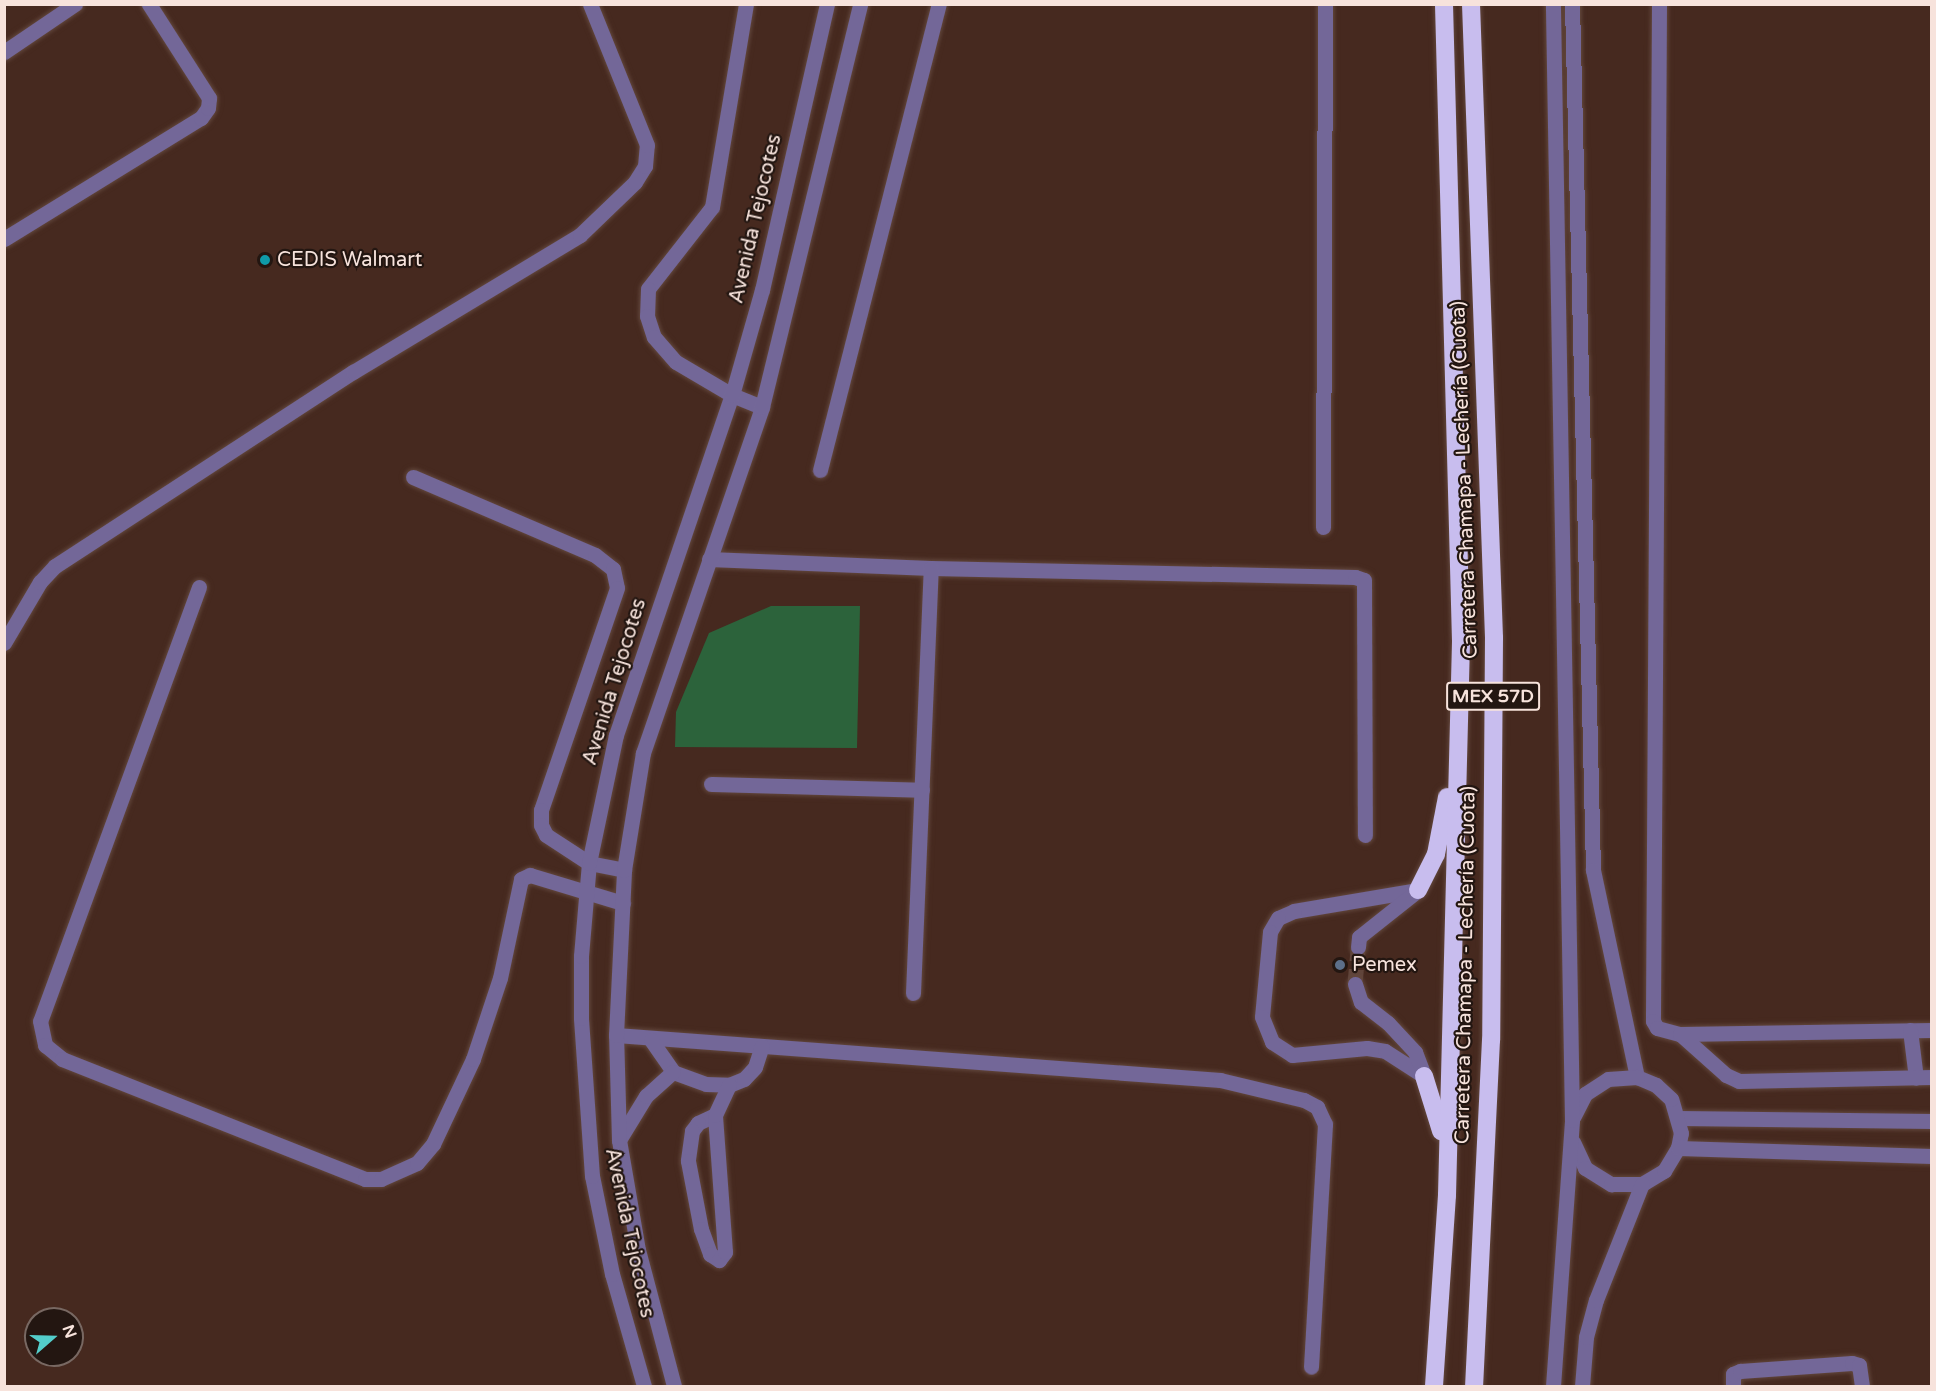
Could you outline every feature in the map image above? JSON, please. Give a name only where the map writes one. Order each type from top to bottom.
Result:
[{"type":"highway","name":"Carretera Chamapa - Lechería (Cuota)","points":[[1434,1386],[1447,1195],[1461,640],[1444,4]]},
{"type":"highway","name":"Carretera Chamapa - Lechería (Cuota)","points":[[1470,4],[1494,638],[1491,1040],[1474,1386]]},
{"type":"highway","points":[[1418,890],[1436,854],[1445,820],[1450,718],[1461,640]]},
{"type":"highway","points":[[1424,1076],[1440,1121],[1447,1195]]},
{"type":"street","points":[[4,52],[75,4]]},
{"type":"street","points":[[4,239],[201,118],[208,108],[209,98],[149,4]]},
{"type":"street","points":[[4,643],[40,582],[56,566],[353,372],[580,235],[635,182],[645,166],[647,145],[590,4]]},
{"type":"street","points":[[746,4],[712,207],[648,289],[646,316],[654,338],[676,362],[732,395],[762,407]]},
{"type":"street","name":"Avenida Tejocotes","points":[[644,1386],[612,1274],[592,1176],[581,1018],[589,863],[616,735],[732,395],[762,290],[827,4]]},
{"type":"street","name":"Avenida Tejocotes","points":[[674,1386],[638,1250],[619,1140],[616,1035],[624,870],[643,753],[762,407],[860,4]]},
{"type":"street","points":[[820,470],[939,4]]},
{"type":"street","points":[[1323,527],[1325,4]]},
{"type":"street","points":[[1552,1386],[1572,1140],[1553,4]]},
{"type":"street","points":[[1572,4],[1593,870],[1637,1077]]},
{"type":"street","points":[[1659,4],[1653,1021],[1657,1028],[1680,1034],[1932,1030]]},
{"type":"street","points":[[413,477],[595,555],[613,569],[616,588],[541,810],[541,825],[546,836],[589,863],[624,870]]},
{"type":"street","points":[[709,559],[931,568],[1355,577],[1364,580],[1365,835]]},
{"type":"street","points":[[913,993],[931,568]]},
{"type":"street","points":[[199,587],[40,1021],[45,1045],[62,1059],[365,1179],[381,1179],[417,1163],[433,1144],[468,1070],[500,978],[521,879],[530,874],[586,894],[622,903]]},
{"type":"street","points":[[711,784],[922,790]]},
{"type":"street","points":[[1358,947],[1359,937],[1418,890]]},
{"type":"street","points":[[1418,890],[1294,911],[1278,918],[1270,932],[1262,1017],[1272,1042],[1292,1054],[1367,1048],[1385,1051],[1424,1076]]},
{"type":"street","points":[[1355,984],[1361,1002],[1388,1023],[1415,1052],[1424,1076]]},
{"type":"street","points":[[1680,1034],[1726,1075],[1740,1081],[1924,1077],[1910,1030]]},
{"type":"street","points":[[616,1035],[651,1040],[1220,1080],[1317,1107],[1325,1124],[1311,1367]]},
{"type":"street","points":[[651,1040],[673,1072],[706,1084],[729,1085],[744,1078],[755,1067],[762,1046]]},
{"type":"street","points":[[619,1140],[646,1096],[673,1072]]},
{"type":"street","points":[[1572,1120],[1585,1094],[1608,1079],[1637,1077],[1656,1084],[1671,1099],[1679,1118],[1678,1148],[1664,1171],[1642,1184],[1611,1184],[1585,1168],[1572,1140]]},
{"type":"street","points":[[714,1115],[698,1123],[693,1131],[688,1161],[701,1229],[710,1254],[719,1260],[725,1252],[714,1115],[729,1085]]},
{"type":"street","points":[[1679,1118],[1932,1121]]},
{"type":"street","points":[[1678,1148],[1932,1156]]},
{"type":"street","points":[[1582,1386],[1586,1337],[1596,1300],[1642,1184]]},
{"type":"street","points":[[1732,1386],[1734,1374],[1740,1371],[1852,1363],[1859,1365],[1862,1386]]},
{"type":"green space","points":[[771,606],[860,606],[857,748],[675,747],[676,712],[709,633]]},
{"type":"tunnel","points":[[1355,984],[1358,947]]},
{"type":"place","name":"CEDIS Walmart","points":[[265,260]]},
{"type":"place","name":"Pemex","points":[[1340,965]]}]
